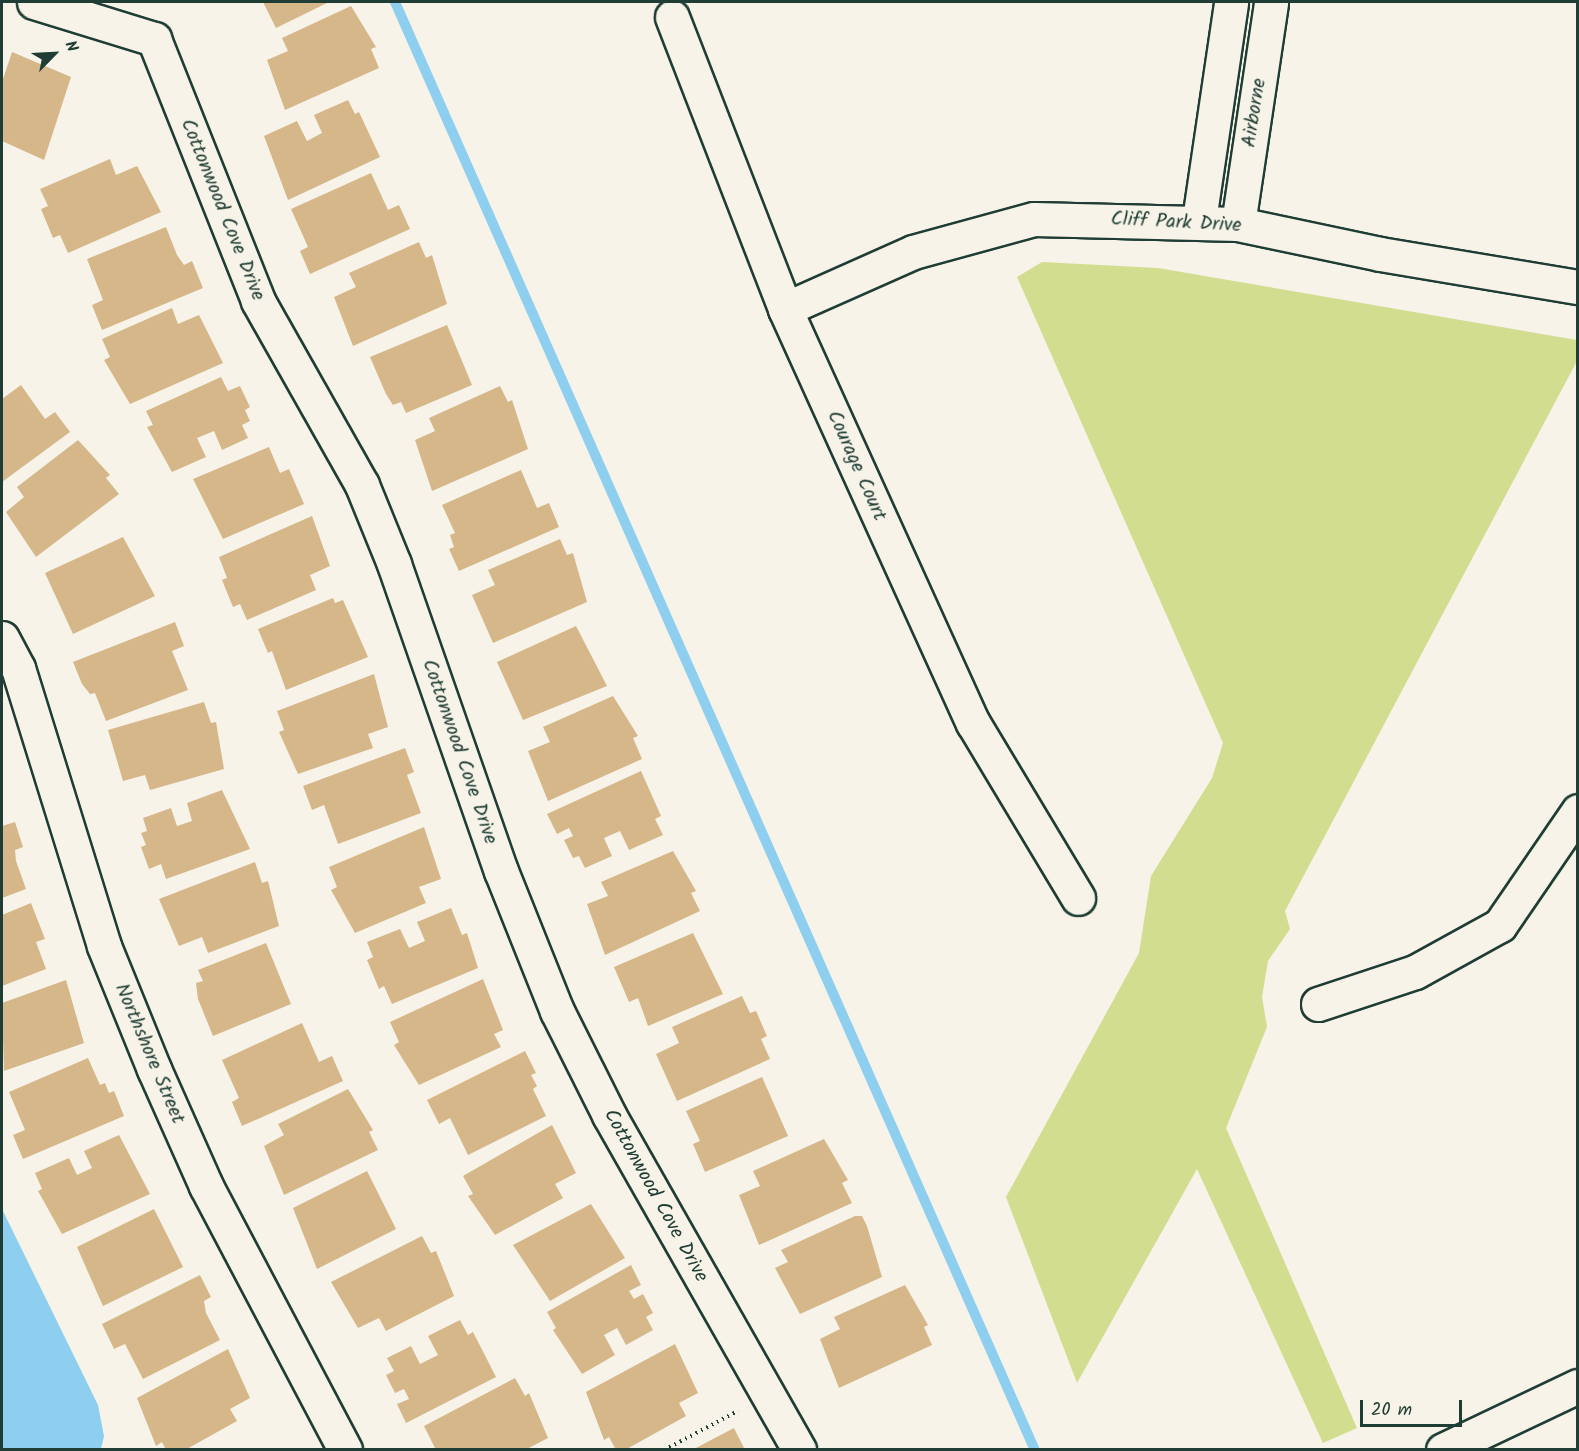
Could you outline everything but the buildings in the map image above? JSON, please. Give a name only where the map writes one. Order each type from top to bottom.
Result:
[{"type":"street","name":"Cottonwood Cove Drive","points":[[34,2],[154,39],[258,302],[362,485],[394,564],[501,872],[557,1011],[609,1115],[799,1449]]},
{"type":"street","name":"Airborne","points":[[1199,220],[1231,2]]},
{"type":"street","name":"Airborne","points":[[1238,224],[1271,2]]},
{"type":"street","name":"Courage Court","points":[[672,16],[785,309],[973,723],[1078,898]]},
{"type":"street","name":"Cliff Park Drive","points":[[785,309],[913,252],[1034,219],[1199,220],[1238,224],[1578,287]]},
{"type":"street","name":"Northshore Street","points":[[2,638],[18,668],[104,946],[154,1069],[206,1186],[345,1449]]},
{"type":"street","points":[[1318,1004],[1415,972],[1500,925],[1578,812]]},
{"type":"street","points":[[1443,1449],[1578,1386]]},
{"type":"path","points":[[664,1449],[768,1396]]},
{"type":"green space","points":[[1042,262],[1158,268],[1577,340],[1577,361],[1285,911],[1290,929],[1268,961],[1262,997],[1267,1027],[1226,1128],[1357,1428],[1323,1443],[1197,1169],[1077,1383],[1006,1197],[1139,953],[1151,876],[1212,778],[1223,743],[1017,277]]},
{"type":"water","points":[[2,1209],[98,1405],[104,1436],[101,1449],[2,1449]]},
{"type":"waterway","points":[[395,2],[1035,1450]]}]
